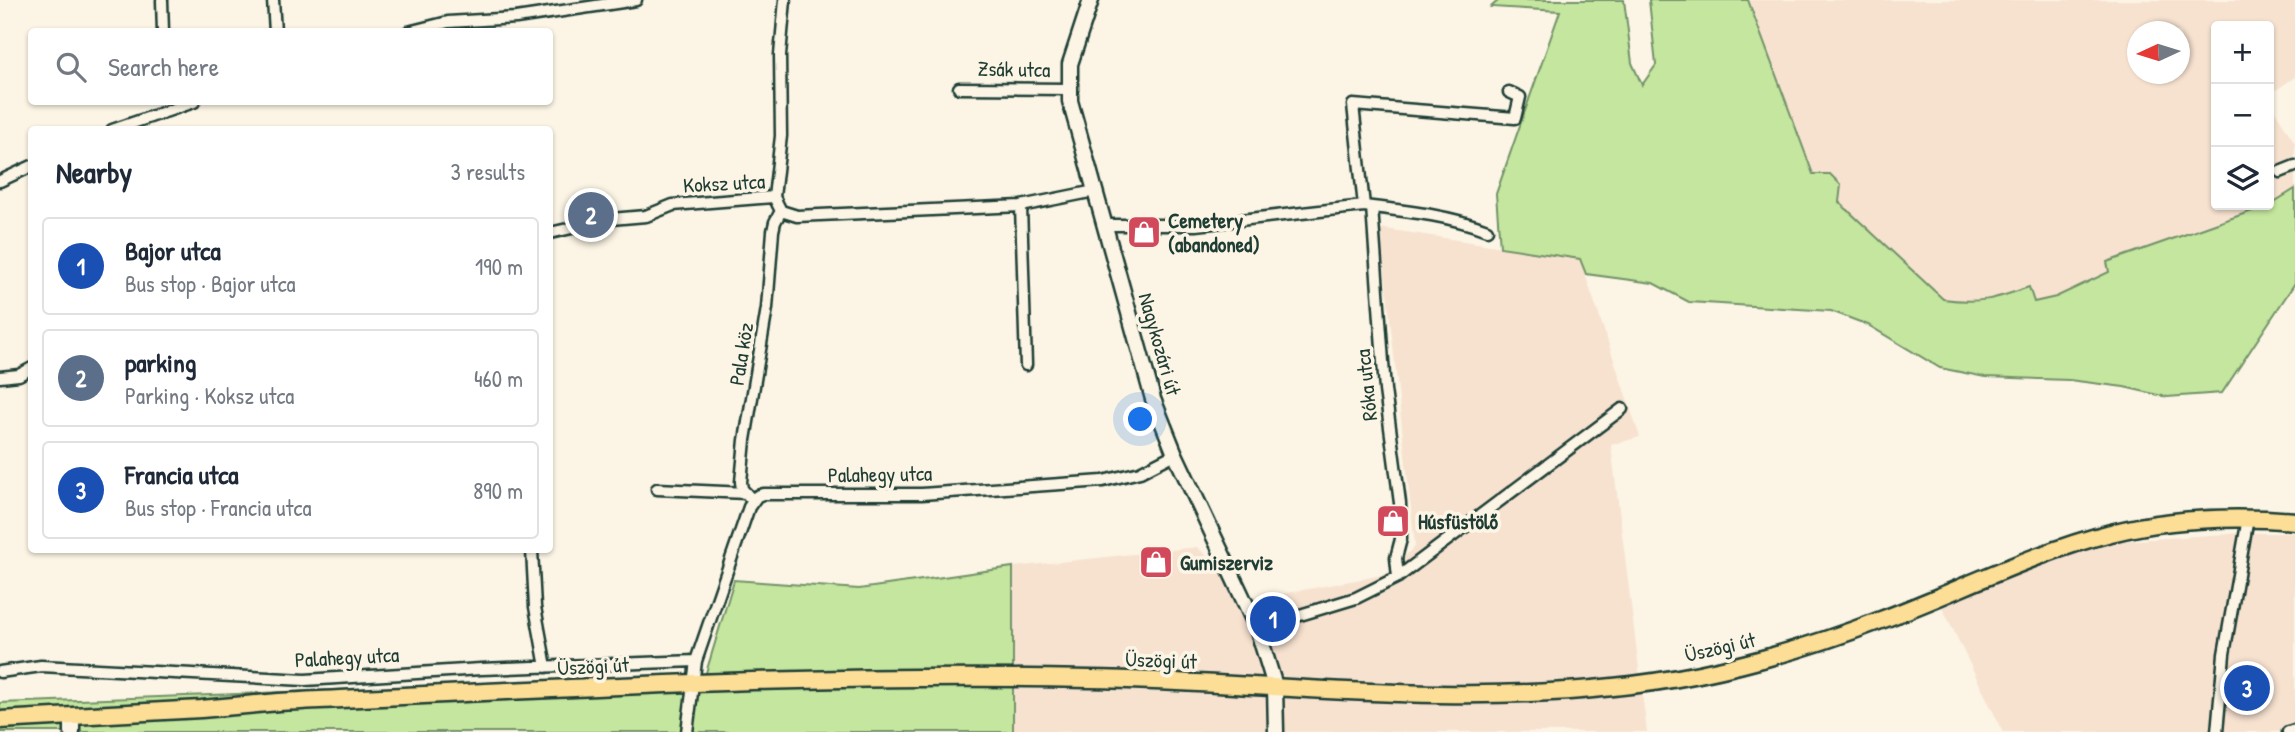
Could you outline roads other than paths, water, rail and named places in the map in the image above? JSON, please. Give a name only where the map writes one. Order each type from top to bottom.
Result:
[{"type":"main road","name":"Üszögi út","points":[[0,720],[72,724],[279,702],[766,680],[1087,679],[1485,695],[1568,692],[1667,680],[1738,667],[1879,621],[2072,544],[2105,534],[2190,520],[2248,518],[2295,521]]},
{"type":"street","points":[[162,0],[163,28]]},
{"type":"street","points":[[273,0],[275,28]]},
{"type":"street","points":[[424,28],[448,22],[516,18],[635,0]]},
{"type":"street","points":[[774,197],[781,136],[780,55],[785,0]]},
{"type":"street","name":"Nagykozári út","points":[[1091,0],[1070,64],[1070,101],[1153,399],[1175,454],[1257,628],[1275,686],[1276,732]]},
{"type":"street","name":"Zsák utca","points":[[959,88],[1069,89]]},
{"type":"street","name":"Róka utca","points":[[1398,577],[1396,558],[1401,539],[1400,503],[1385,390],[1368,207],[1353,105],[1515,118],[1520,97],[1509,92]]},
{"type":"street","points":[[121,126],[167,106]]},
{"type":"street","points":[[2280,172],[2295,166]]},
{"type":"street","points":[[0,181],[28,168]]},
{"type":"street","name":"Koksz utca","points":[[553,232],[611,219],[646,216],[673,205],[774,197],[781,211],[797,216],[1021,206],[1095,191]]},
{"type":"street","points":[[1021,206],[1026,365]]},
{"type":"street","points":[[1104,225],[1196,225],[1368,207],[1468,223],[1487,230]]},
{"type":"street","name":"Pala köz","points":[[749,497],[741,482],[745,440],[766,320],[773,231],[781,211]]},
{"type":"street","points":[[0,377],[19,375],[28,370]]},
{"type":"street","points":[[1257,628],[1356,598],[1398,577],[1622,409]]},
{"type":"street","name":"Palahegy utca","points":[[657,489],[749,497],[763,494],[922,494],[1103,481],[1140,472],[1175,454]]},
{"type":"street","points":[[687,732],[696,661],[749,497]]},
{"type":"street","points":[[2217,732],[2224,654],[2248,518]]},
{"type":"street","points":[[532,553],[535,607],[545,667]]},
{"type":"street","name":"Palahegy utca","points":[[0,672],[41,666],[305,680],[696,661]]},
{"type":"street","points":[[2288,732],[2295,730]]},
{"type":"place","name":"parking","points":[[591,215]]},
{"type":"place","name":"Cemetery (abandoned)","points":[[1144,232]]},
{"type":"place","name":"Húsfüstölő","points":[[1393,521]]},
{"type":"place","name":"Gumiszerviz","points":[[1156,562]]},
{"type":"place","name":"Bajor utca","points":[[1273,619]]},
{"type":"place","name":"Francia utca","points":[[2247,688]]}]
